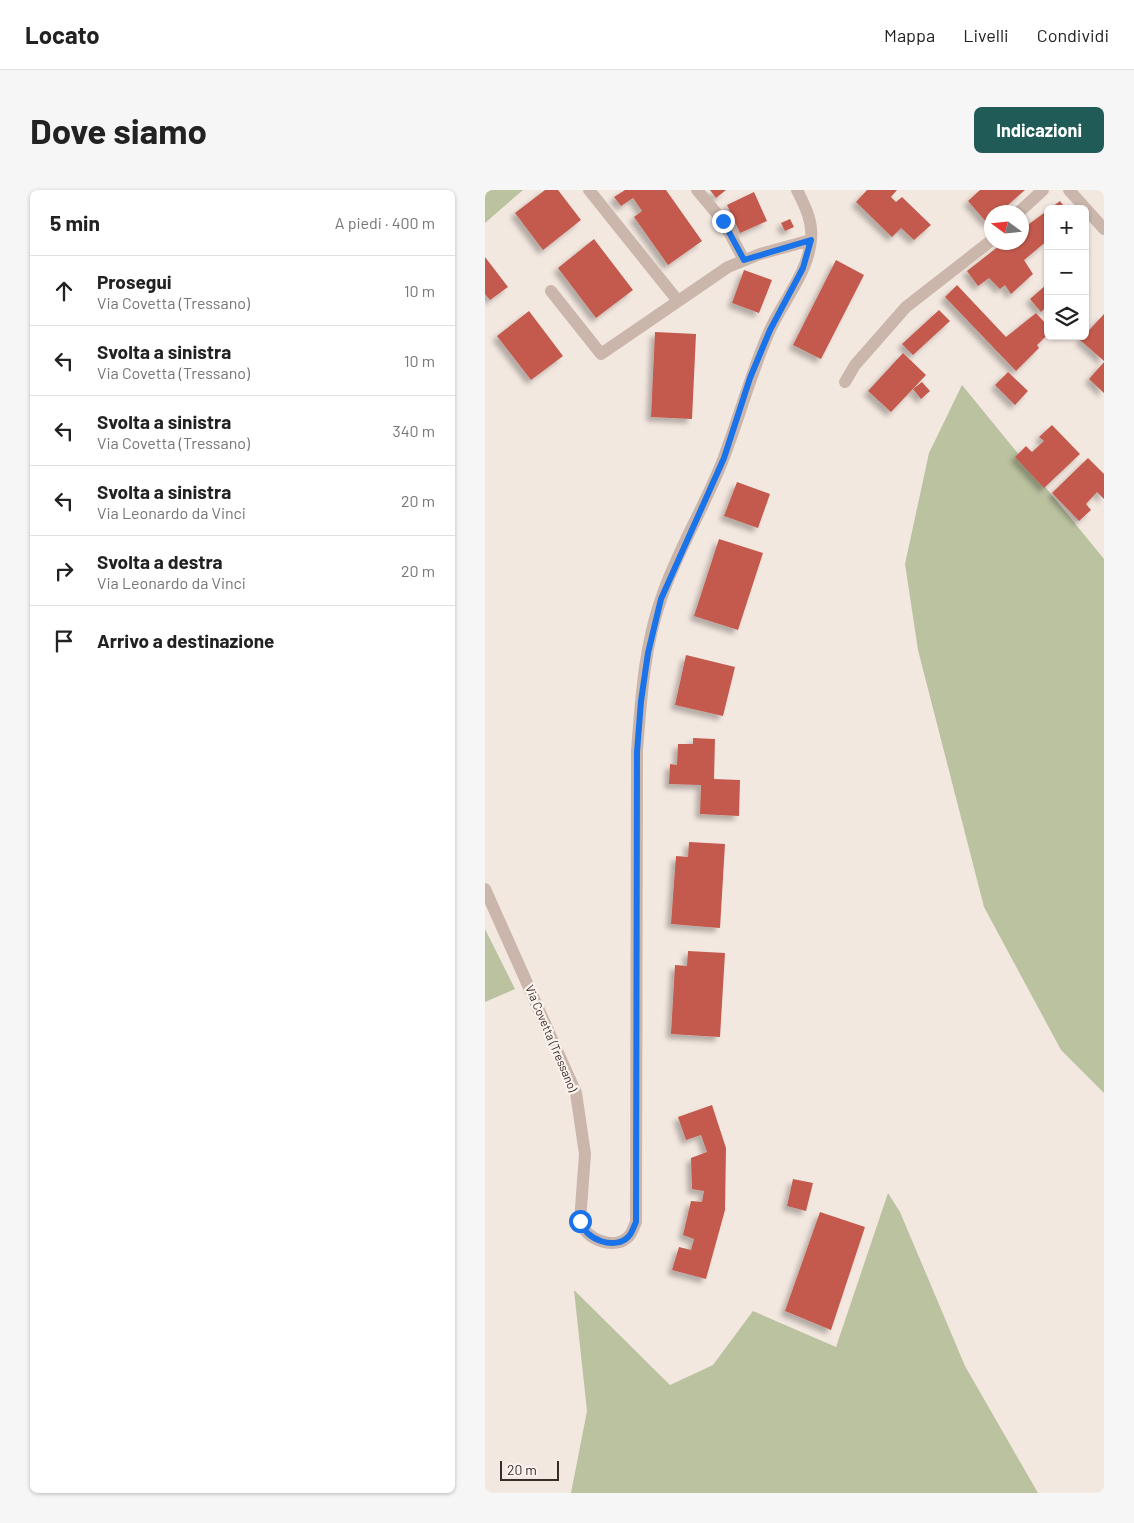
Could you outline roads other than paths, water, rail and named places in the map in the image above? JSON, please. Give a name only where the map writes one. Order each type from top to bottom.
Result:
[{"type":"street","points":[[589,190],[678,301]]},
{"type":"street","points":[[697,190],[723,221],[744,260]]},
{"type":"street","name":"Via Covetta (Tressano)","points":[[485,889],[576,1093],[585,1154],[580,1221],[582,1229],[597,1241],[620,1242],[629,1237],[636,1222],[637,752],[641,701],[648,653],[661,599],[724,458],[750,378],[767,338],[803,268],[811,240],[810,216],[797,190]]},
{"type":"street","points":[[1027,205],[1043,190]]},
{"type":"street","points":[[1069,190],[1104,229]]},
{"type":"street","points":[[551,291],[601,354],[728,266],[811,240]]},
{"type":"street","points":[[845,382],[855,365],[906,307],[984,246]]}]
